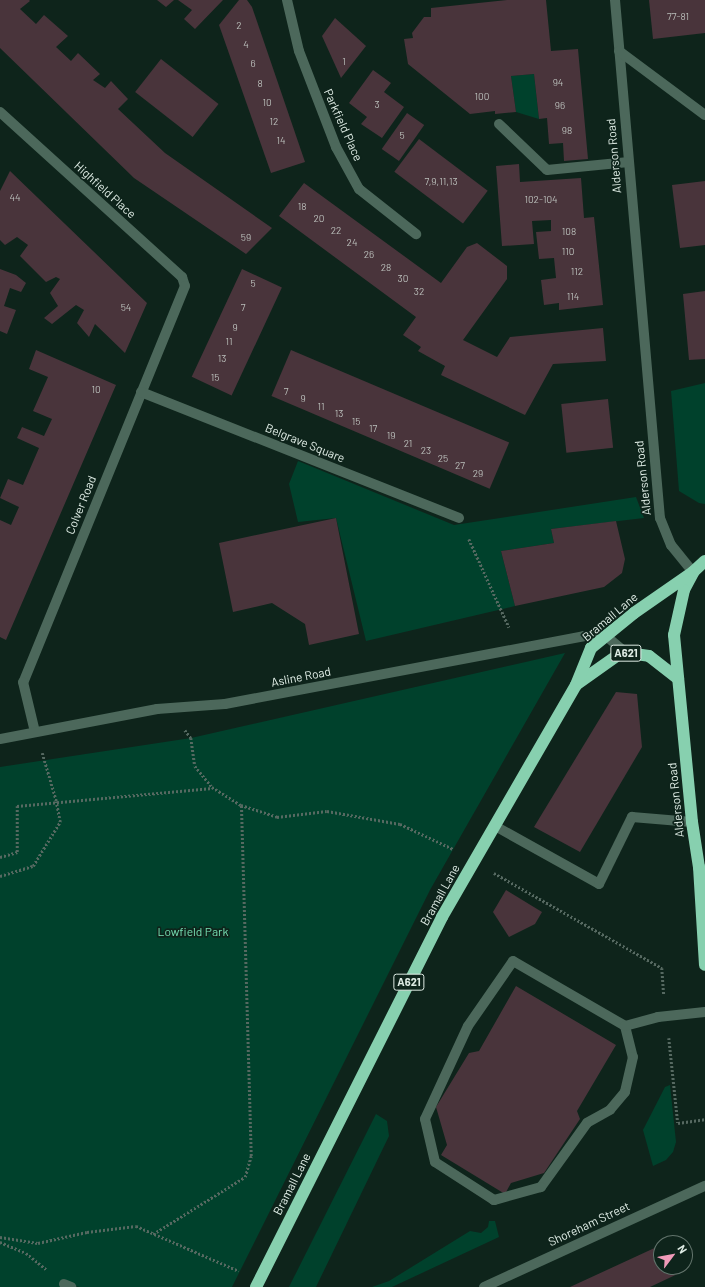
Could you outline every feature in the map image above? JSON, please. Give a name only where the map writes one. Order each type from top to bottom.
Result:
[{"type":"highway","name":"Bramall Lane","points":[[258,1283],[442,917],[576,685],[591,648],[634,613],[693,572],[705,561]]},
{"type":"highway","name":"Alderson Road","points":[[693,572],[684,590],[674,635],[692,822],[702,865],[705,965]]},
{"type":"highway","name":"A621","points":[[576,685],[618,655],[626,653],[637,653],[649,656],[678,679]]},
{"type":"street","name":"Parkfield Place","points":[[287,0],[298,51],[336,148],[359,189],[416,234]]},
{"type":"street","name":"Alderson Road","points":[[615,0],[660,518],[671,545],[693,572]]},
{"type":"street","points":[[619,51],[705,115]]},
{"type":"street","name":"Highfield Place","points":[[0,112],[182,277],[184,282],[184,291]]},
{"type":"street","points":[[499,124],[547,170],[629,162]]},
{"type":"street","name":"Colver Road","points":[[35,732],[23,682],[141,392],[184,291]]},
{"type":"street","name":"Belgrave Square","points":[[141,392],[459,518]]},
{"type":"street","name":"Asline Road","points":[[0,739],[157,709],[225,704],[584,636],[606,636]]},
{"type":"street","points":[[606,636],[626,653]]},
{"type":"street","points":[[495,826],[599,884],[632,817],[692,822]]},
{"type":"street","points":[[625,1026],[633,1058],[625,1092],[610,1110],[587,1123],[541,1187],[494,1200],[435,1162],[425,1119],[468,1026],[513,961],[625,1026],[658,1016],[705,1012]]},
{"type":"street","name":"Shoreham Street","points":[[484,1287],[705,1186]]},
{"type":"path","points":[[459,518],[520,649]]},
{"type":"path","points":[[184,728],[191,738],[195,766],[212,788],[241,805],[277,817],[327,811],[400,824],[447,845],[662,968],[678,1123],[705,1119]]},
{"type":"path","points":[[0,876],[33,866],[60,822],[56,801],[43,757]]},
{"type":"path","points":[[0,857],[17,852],[17,806],[56,801],[212,788]]},
{"type":"path","points":[[153,1234],[245,1176],[251,1156],[241,805]]},
{"type":"path","points":[[0,1237],[38,1243],[87,1232],[136,1226],[258,1283]]},
{"type":"path","points":[[0,1242],[26,1253],[67,1286]]},
{"type":"green space","points":[[534,74],[539,119],[516,112],[511,76]]},
{"type":"green space","points":[[705,383],[705,504],[699,503],[679,491],[671,391]]},
{"type":"green space","points":[[298,461],[454,525],[636,497],[644,518],[551,529],[554,543],[501,551],[515,606],[366,641],[336,518],[298,522],[289,484]]},
{"type":"green space","name":"Lowfield Park","points":[[565,653],[430,890],[232,1287],[80,1287],[64,1284],[60,1287],[0,1287],[0,767],[191,738]]},
{"type":"green space","points":[[670,1085],[676,1142],[673,1152],[666,1160],[653,1166],[643,1130],[665,1087]]},
{"type":"green space","points":[[376,1114],[387,1121],[389,1136],[316,1287],[289,1287]]},
{"type":"green space","points":[[489,1221],[495,1221],[499,1237],[392,1287],[372,1287],[389,1281],[470,1231],[481,1233],[488,1227]]},
{"type":"building","points":[[0,0],[29,0],[30,1],[20,9],[36,24],[44,15],[68,36],[56,47],[71,61],[78,53],[100,74],[93,80],[105,88],[111,81],[128,99],[118,109],[165,153],[272,228],[246,254],[134,178],[0,48]]},
{"type":"building","points":[[157,0],[174,0],[166,7]]},
{"type":"building","points":[[178,0],[223,0],[195,29],[184,19],[192,10]]},
{"type":"building","points":[[239,0],[247,0],[252,7],[305,162],[271,173],[219,25]]},
{"type":"building","points":[[507,0],[546,0],[551,51],[578,49],[588,159],[564,161],[563,143],[549,144],[547,118],[539,119],[534,74],[511,76],[516,112],[495,114],[495,111],[470,114],[408,64],[404,39],[413,38],[412,33],[424,17],[431,17],[431,8]]},
{"type":"building","points":[[649,0],[705,0],[705,33],[653,39]]},
{"type":"building","points":[[335,18],[366,46],[341,78],[322,36]]},
{"type":"building","points":[[161,59],[219,104],[193,137],[135,92]]},
{"type":"building","points":[[373,70],[391,83],[384,92],[404,107],[382,138],[361,124],[367,117],[349,103]]},
{"type":"building","points":[[407,113],[424,125],[399,161],[382,149]]},
{"type":"building","points":[[419,139],[488,191],[463,224],[394,172]]},
{"type":"building","points":[[519,164],[520,182],[581,178],[584,218],[594,217],[603,305],[559,310],[559,303],[544,305],[541,280],[556,278],[554,258],[539,259],[536,232],[551,231],[551,220],[532,221],[534,244],[502,246],[496,166]]},
{"type":"building","points":[[10,171],[147,303],[125,353],[95,324],[89,337],[77,323],[84,310],[76,305],[52,324],[44,318],[58,306],[50,293],[60,279],[56,277],[46,282],[20,256],[28,245],[17,237],[5,245],[0,240],[0,191]]},
{"type":"building","points":[[705,181],[705,245],[680,248],[672,185]]},
{"type":"building","points":[[304,183],[441,283],[467,247],[477,243],[507,266],[507,279],[463,340],[497,357],[510,337],[603,328],[606,361],[553,364],[525,415],[441,375],[445,366],[418,351],[421,347],[403,335],[416,317],[279,216]]},
{"type":"building","points":[[0,269],[16,275],[26,283],[21,292],[10,288],[4,306],[16,310],[7,334],[0,331]]},
{"type":"building","points":[[242,269],[282,288],[232,395],[192,377]]},
{"type":"building","points":[[705,291],[705,359],[689,360],[683,294]]},
{"type":"building","points":[[36,350],[116,385],[6,640],[0,637],[0,520],[11,525],[19,507],[0,498],[8,479],[23,485],[39,448],[17,438],[22,427],[44,436],[52,419],[33,411],[48,377],[29,369]]},
{"type":"building","points":[[291,350],[509,443],[490,489],[271,396]]},
{"type":"building","points":[[608,399],[613,448],[566,453],[561,404]]},
{"type":"building","points":[[336,518],[359,634],[309,645],[305,624],[272,603],[233,612],[219,543]]},
{"type":"building","points":[[616,521],[625,559],[622,573],[604,587],[515,606],[501,551],[554,543],[551,529]]},
{"type":"building","points":[[616,692],[637,694],[642,747],[580,852],[534,827]]},
{"type":"building","points":[[506,890],[542,912],[535,924],[509,937],[493,912]]},
{"type":"building","points":[[516,986],[616,1045],[577,1111],[580,1119],[544,1173],[511,1183],[505,1194],[441,1155],[447,1145],[436,1107],[469,1053],[479,1051]]},
{"type":"building","points":[[653,1249],[653,1275],[675,1275],[650,1287],[570,1287]]}]
